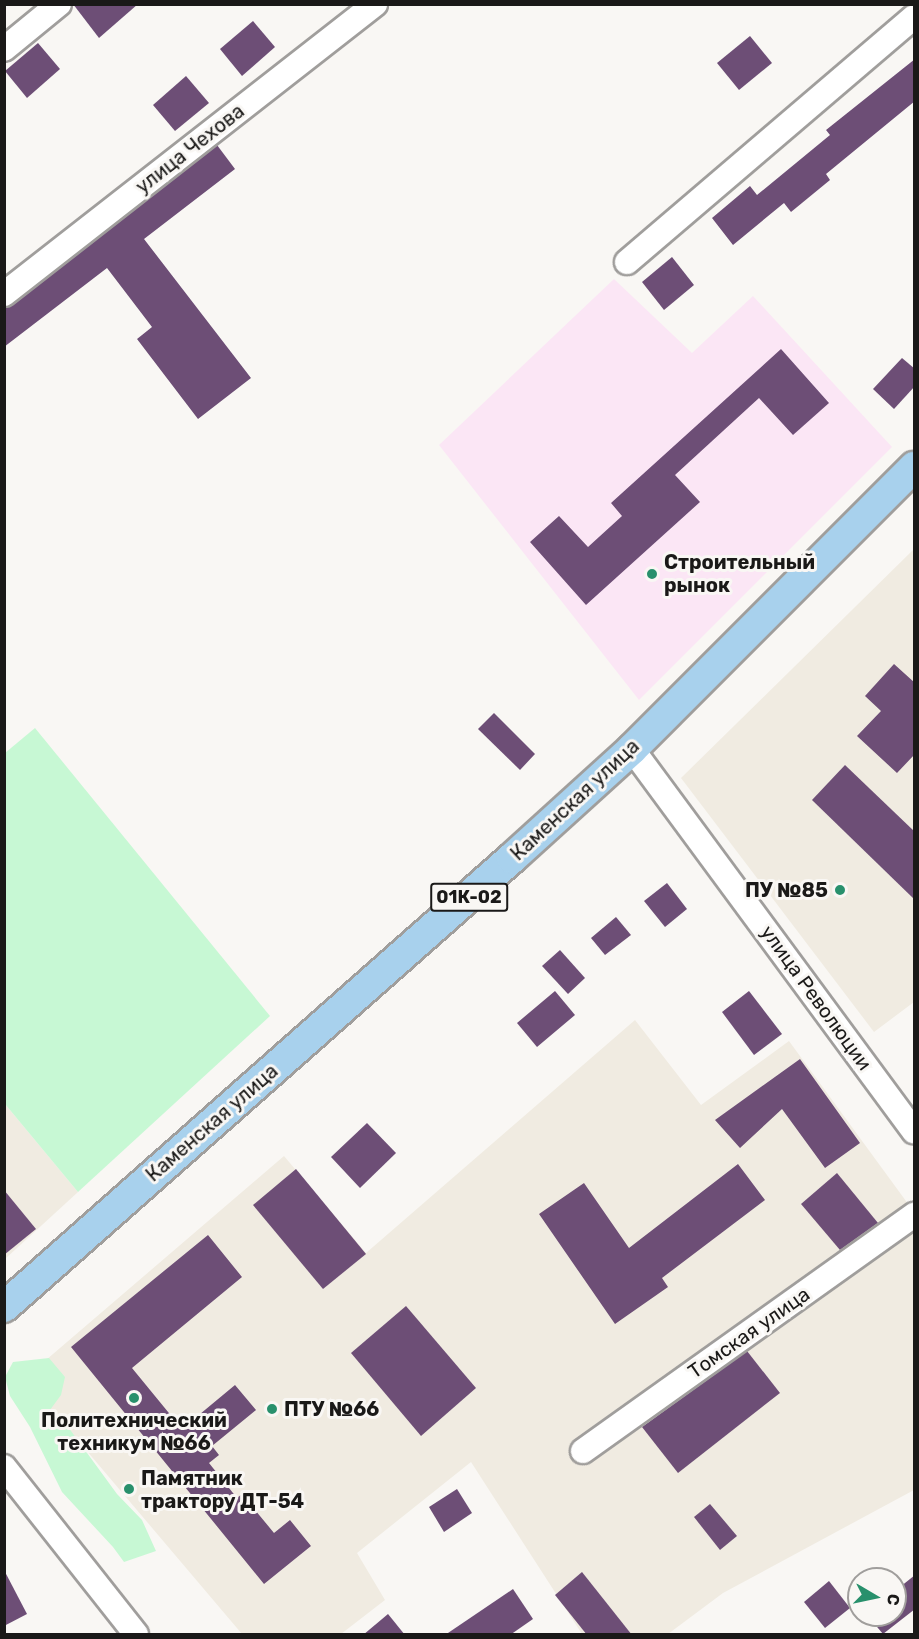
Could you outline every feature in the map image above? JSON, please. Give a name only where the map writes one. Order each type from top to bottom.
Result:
[{"type":"main road","name":"Каменская улица","points":[[4,1307],[632,749],[915,467]]},
{"type":"street","points":[[4,49],[59,4]]},
{"type":"street","name":"улица Чехова","points":[[4,294],[375,4]]},
{"type":"street","points":[[627,262],[915,17]]},
{"type":"street","name":"улица Революции","points":[[632,749],[915,1131]]},
{"type":"street","name":"Томская улица","points":[[583,1451],[915,1215]]},
{"type":"street","points":[[4,1467],[136,1635]]},
{"type":"shaded area","name":"Строительный рынок","points":[[614,279],[692,353],[753,296],[892,447],[639,700],[439,445]]},
{"type":"shaded area","name":"ПУ №85","points":[[914,549],[914,1002],[874,1032],[681,778]]},
{"type":"shaded area","points":[[635,1020],[701,1105],[789,1041],[914,1212],[914,1490],[723,1593],[668,1634],[582,1634],[471,1462],[357,1553],[385,1600],[341,1634],[242,1634],[25,1378],[284,1156],[366,1253]]},
{"type":"shaded area","points":[[5,1104],[78,1192],[5,1259]]},
{"type":"green space","points":[[35,728],[270,1016],[78,1192],[5,1104],[5,753]]},
{"type":"green space","points":[[49,1358],[65,1377],[61,1395],[50,1410],[63,1420],[117,1494],[142,1520],[156,1551],[124,1562],[62,1492],[30,1427],[10,1396],[5,1377],[13,1362]]},
{"type":"building","points":[[73,4],[138,4],[99,38]]},
{"type":"building","points":[[253,21],[275,47],[242,76],[220,49]]},
{"type":"building","points":[[750,36],[772,63],[739,90],[717,63]]},
{"type":"building","points":[[38,43],[60,69],[27,98],[5,71]]},
{"type":"building","points":[[915,59],[915,101],[826,174],[830,180],[791,212],[784,203],[733,245],[712,218],[750,186],[757,195],[830,135],[826,130]]},
{"type":"building","points":[[186,76],[209,103],[175,131],[153,105]]},
{"type":"building","points":[[217,145],[235,169],[144,239],[251,378],[198,419],[137,339],[152,327],[107,268],[4,347],[4,309]]},
{"type":"building","points":[[672,257],[694,285],[664,310],[642,282]]},
{"type":"building","points":[[781,349],[829,403],[793,435],[759,398],[675,475],[700,502],[586,605],[530,542],[559,516],[588,547],[622,516],[611,503]]},
{"type":"building","points":[[902,358],[915,369],[915,386],[894,409],[873,389]]},
{"type":"building","points":[[894,664],[915,683],[915,754],[897,773],[857,736],[881,711],[865,696]]},
{"type":"building","points":[[494,713],[535,754],[520,770],[478,729]]},
{"type":"building","points":[[845,765],[915,832],[915,900],[812,800]]},
{"type":"building","points":[[667,883],[687,909],[665,927],[644,901]]},
{"type":"building","points":[[616,917],[631,935],[605,955],[591,938]]},
{"type":"building","points":[[560,950],[585,978],[568,994],[542,966]]},
{"type":"building","points":[[555,991],[575,1015],[537,1047],[517,1023]]},
{"type":"building","points":[[749,991],[782,1034],[754,1055],[722,1012]]},
{"type":"building","points":[[800,1059],[860,1143],[825,1168],[782,1109],[740,1148],[715,1120]]},
{"type":"building","points":[[367,1123],[396,1153],[360,1188],[331,1157]]},
{"type":"building","points":[[738,1164],[765,1200],[662,1278],[668,1287],[615,1324],[539,1214],[584,1183],[629,1248]]},
{"type":"building","points":[[296,1169],[366,1254],[323,1289],[253,1205]]},
{"type":"building","points":[[837,1173],[878,1223],[840,1250],[801,1204]]},
{"type":"building","points":[[4,1190],[36,1229],[4,1255]]},
{"type":"building","name":"Политехнический техникум №66","points":[[208,1235],[242,1277],[132,1368],[182,1429],[235,1385],[256,1410],[212,1446],[219,1455],[209,1463],[237,1498],[242,1494],[274,1533],[290,1520],[311,1546],[264,1584],[71,1347]]},
{"type":"building","points":[[406,1306],[476,1388],[421,1436],[351,1353]]},
{"type":"building","points":[[747,1351],[780,1393],[678,1473],[642,1427]]},
{"type":"building","points":[[457,1489],[472,1513],[444,1532],[429,1507]]},
{"type":"building","points":[[710,1504],[737,1536],[720,1550],[694,1517]]},
{"type":"building","points":[[4,1570],[27,1614],[4,1626]]},
{"type":"building","points":[[582,1572],[632,1635],[587,1635],[555,1595]]},
{"type":"building","points":[[915,1575],[915,1609],[907,1615],[907,1581]]},
{"type":"building","points":[[829,1581],[847,1604],[847,1610],[825,1628],[804,1602]]},
{"type":"building","points":[[513,1589],[533,1619],[510,1635],[445,1635]]},
{"type":"building","points":[[388,1614],[405,1635],[363,1635]]},
{"type":"building","points":[[877,1627],[892,1627],[883,1634]]},
{"type":"place","name":"Строительный рынок","points":[[652,574]]},
{"type":"place","name":"ПУ №85","points":[[840,890]]},
{"type":"place","name":"Политехнический техникум №66","points":[[134,1398]]},
{"type":"place","name":"ПТУ №66","points":[[272,1409]]},
{"type":"place","name":"Памятник трактору ДТ-54","points":[[129,1489]]}]
